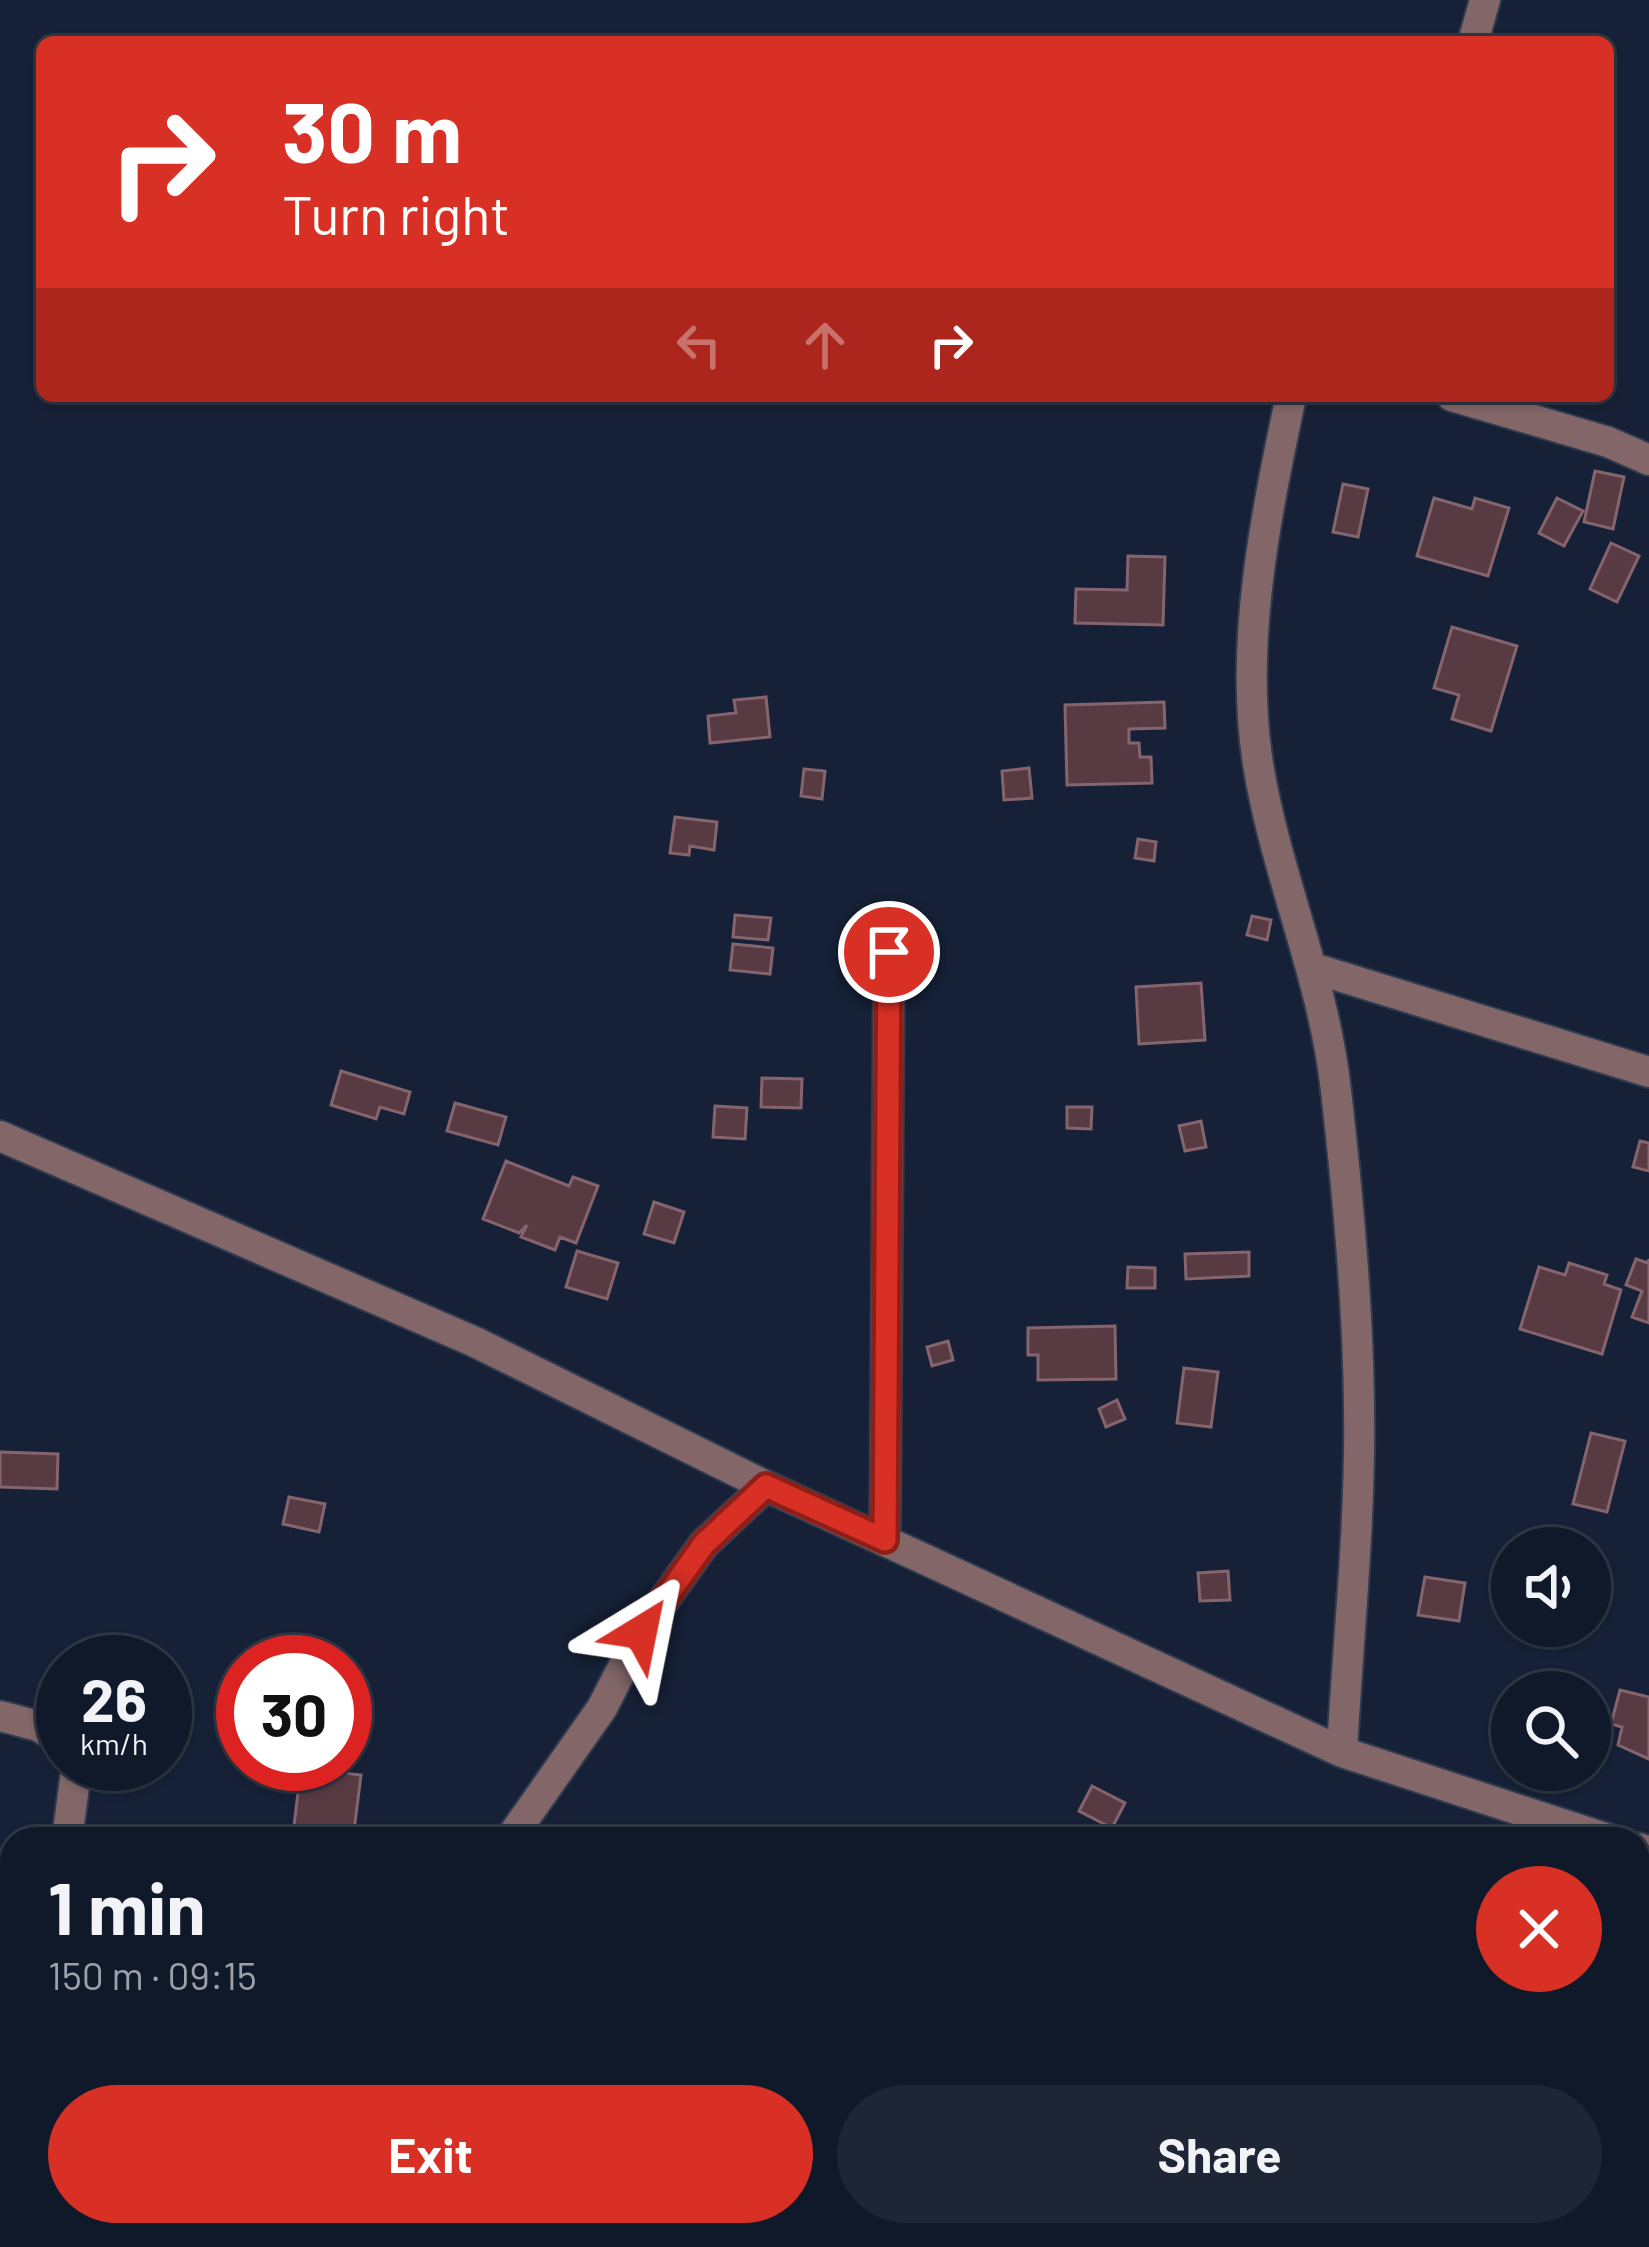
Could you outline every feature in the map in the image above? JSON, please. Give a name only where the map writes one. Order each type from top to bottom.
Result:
[{"type":"street","points":[[1475,36],[1485,0]]},
{"type":"street","points":[[1290,402],[1271,490],[1251,658],[1258,765],[1313,968],[1336,1086],[1359,1408],[1342,1752]]},
{"type":"street","points":[[1472,402],[1608,442],[1649,460]]},
{"type":"street","points":[[885,1540],[889,952]]},
{"type":"street","points":[[1313,968],[1649,1072]]},
{"type":"street","points":[[0,1136],[475,1342],[766,1486],[1342,1752],[1571,1827]]},
{"type":"street","points":[[518,1827],[602,1708],[641,1632],[704,1544],[766,1486]]},
{"type":"street","points":[[0,1716],[36,1725]]},
{"type":"street","points":[[69,1827],[74,1791]]},
{"type":"building","points":[[1595,471],[1624,477],[1613,529],[1584,522]]},
{"type":"building","points":[[1343,484],[1368,489],[1358,537],[1333,532]]},
{"type":"building","points":[[1434,498],[1472,509],[1475,498],[1509,508],[1488,576],[1417,556]]},
{"type":"building","points":[[1557,498],[1583,511],[1564,546],[1539,533]]},
{"type":"building","points":[[1611,543],[1639,556],[1617,602],[1590,589]]},
{"type":"building","points":[[1128,556],[1165,557],[1163,625],[1075,623],[1076,589],[1127,590]]},
{"type":"building","points":[[1452,627],[1517,646],[1491,731],[1452,719],[1459,695],[1434,688]]},
{"type":"building","points":[[766,697],[770,737],[710,743],[708,716],[736,713],[734,700]]},
{"type":"building","points":[[1164,702],[1165,728],[1129,729],[1129,743],[1139,743],[1140,757],[1151,757],[1152,783],[1067,785],[1065,705]]},
{"type":"building","points":[[1029,768],[1032,798],[1004,800],[1002,771]]},
{"type":"building","points":[[804,769],[825,771],[822,799],[801,796]]},
{"type":"building","points":[[675,817],[717,822],[714,850],[690,846],[689,855],[670,853]]},
{"type":"building","points":[[1138,839],[1156,842],[1154,861],[1135,858]]},
{"type":"building","points":[[735,915],[771,918],[768,940],[733,937]]},
{"type":"building","points":[[1252,916],[1271,920],[1267,940],[1247,935]]},
{"type":"building","points":[[733,944],[773,948],[770,974],[730,970]]},
{"type":"building","points":[[1201,983],[1205,1040],[1139,1044],[1136,987]]},
{"type":"building","points":[[341,1071],[410,1092],[404,1114],[380,1107],[376,1119],[331,1105]]},
{"type":"building","points":[[762,1078],[802,1079],[801,1108],[761,1107]]},
{"type":"building","points":[[455,1103],[506,1117],[498,1145],[447,1131]]},
{"type":"building","points":[[715,1106],[747,1108],[745,1139],[713,1137]]},
{"type":"building","points":[[1067,1107],[1092,1107],[1091,1129],[1067,1128]]},
{"type":"building","points":[[1201,1121],[1206,1147],[1185,1151],[1179,1126]]},
{"type":"building","points":[[1640,1141],[1649,1143],[1649,1171],[1633,1167]]},
{"type":"building","points":[[506,1161],[569,1186],[573,1177],[598,1186],[576,1243],[560,1237],[555,1250],[521,1237],[527,1225],[519,1233],[483,1219]]},
{"type":"building","points":[[654,1202],[684,1212],[674,1243],[644,1234]]},
{"type":"building","points":[[577,1251],[618,1263],[607,1299],[566,1287]]},
{"type":"building","points":[[1249,1252],[1249,1276],[1186,1279],[1185,1254]]},
{"type":"building","points":[[1636,1259],[1648,1263],[1649,1259],[1649,1323],[1632,1317],[1642,1291],[1626,1285]]},
{"type":"building","points":[[1569,1263],[1607,1275],[1604,1284],[1621,1290],[1602,1354],[1520,1329],[1539,1267],[1565,1275]]},
{"type":"building","points":[[1128,1267],[1155,1268],[1155,1288],[1127,1288]]},
{"type":"building","points":[[1115,1326],[1116,1379],[1038,1380],[1038,1355],[1028,1355],[1028,1328]]},
{"type":"building","points":[[948,1341],[953,1360],[932,1366],[927,1347]]},
{"type":"building","points":[[1184,1368],[1218,1372],[1211,1427],[1177,1423]]},
{"type":"building","points":[[1117,1400],[1125,1419],[1106,1427],[1099,1409]]},
{"type":"building","points":[[1591,1433],[1625,1441],[1607,1512],[1573,1504]]},
{"type":"building","points":[[0,1452],[58,1454],[57,1489],[0,1487]]},
{"type":"building","points":[[289,1497],[325,1504],[319,1532],[283,1524]]},
{"type":"building","points":[[1228,1571],[1230,1600],[1200,1601],[1198,1573]]},
{"type":"building","points":[[1425,1577],[1465,1583],[1459,1621],[1418,1615]]},
{"type":"building","points":[[1620,1690],[1649,1697],[1649,1759],[1618,1745],[1622,1727],[1611,1724]]},
{"type":"building","points":[[1092,1786],[1125,1803],[1113,1827],[1079,1811]]},
{"type":"building","points":[[298,1791],[359,1791],[354,1827],[294,1827]]},
{"type":"route","points":[[641,1632],[704,1544],[766,1486],[885,1540],[889,952]]}]
